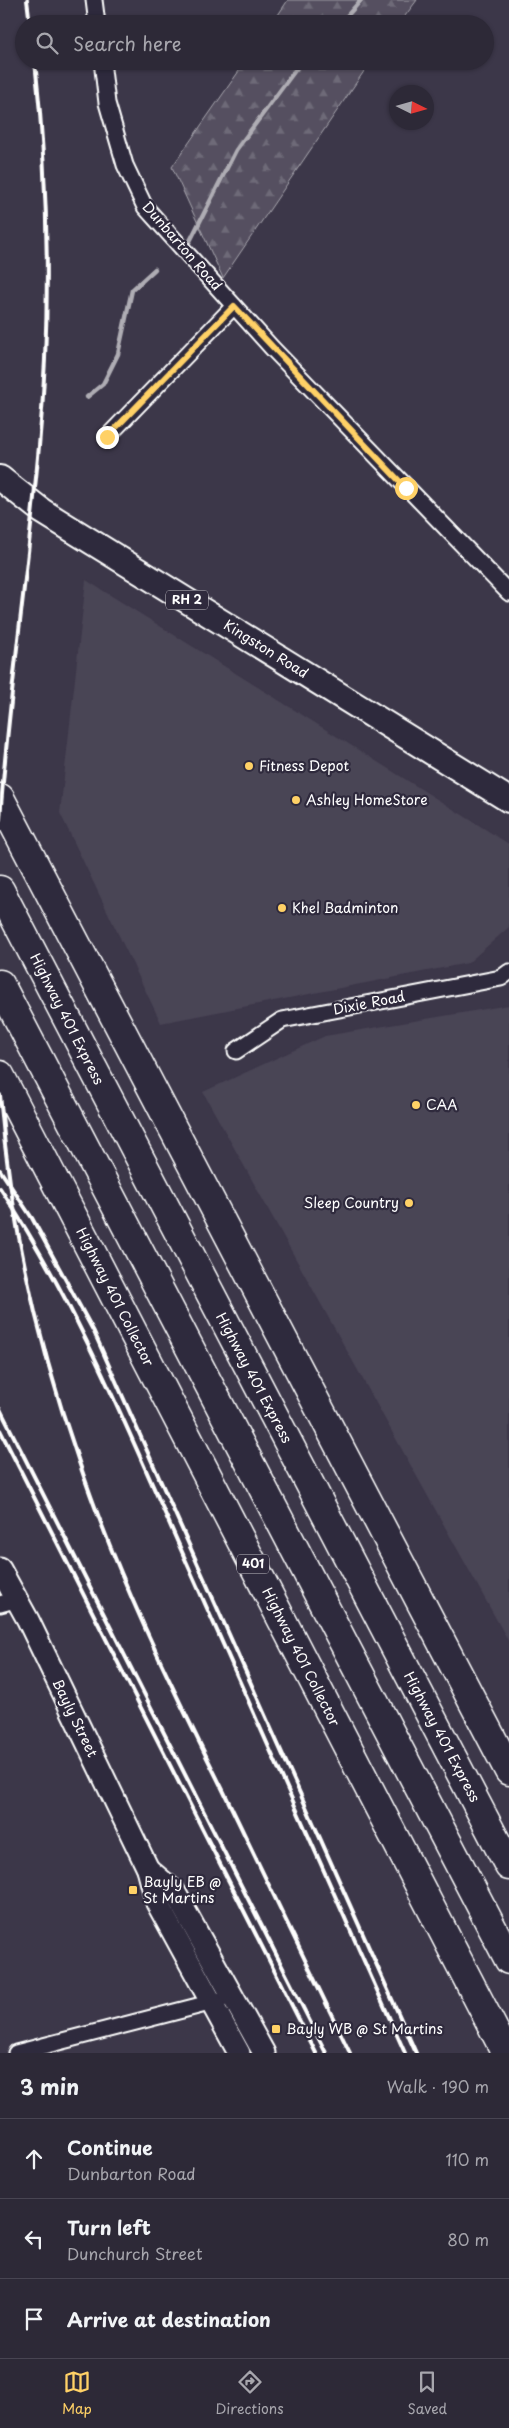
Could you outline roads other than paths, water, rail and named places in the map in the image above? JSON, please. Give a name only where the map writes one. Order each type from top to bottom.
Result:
[{"type":"highway","points":[[0,798],[509,1771]]},
{"type":"highway","name":"Highway 401 Express","points":[[0,890],[509,1866]]},
{"type":"highway","points":[[0,984],[509,1960]]},
{"type":"highway","name":"Highway 401 Collector","points":[[0,1075],[506,2053]]},
{"type":"main road","name":"Kingston Road","points":[[0,478],[42,511],[509,800]]},
{"type":"main road","name":"Bayly Street","points":[[0,1569],[9,1602],[148,1869],[157,1903],[222,2000],[264,2053]]},
{"type":"main road","name":"Bayly Street","points":[[222,2000],[239,2053]]},
{"type":"street","points":[[94,0],[96,15]]},
{"type":"street","name":"Dunbarton Road","points":[[103,70],[109,112],[125,165],[144,207],[285,362],[509,593]]},
{"type":"street","points":[[107,437],[234,306]]},
{"type":"street","name":"Dixie Road","points":[[236,1051],[282,1020],[501,978],[509,972]]},
{"type":"street","points":[[16,2053],[222,2000]]},
{"type":"waterway","points":[[348,15],[361,0]]},
{"type":"waterway","points":[[190,241],[236,150],[295,70]]},
{"type":"waterway","points":[[87,397],[103,384],[118,354],[132,290],[155,269]]},
{"type":"railway","points":[[27,0],[29,15]]},
{"type":"railway","points":[[0,819],[8,726],[35,493],[43,398],[47,302],[46,205],[36,70]]},
{"type":"railway","points":[[0,1095],[11,1188],[28,1281],[64,1417],[94,1504],[127,1587],[163,1668],[350,2053]]},
{"type":"railway","points":[[0,1170],[32,1218],[94,1332],[416,2053]]},
{"type":"railway","points":[[0,1188],[55,1280],[103,1375],[405,2053]]},
{"type":"railway","points":[[0,1409],[326,2053]]},
{"type":"railway","points":[[0,1430],[316,2053]]},
{"type":"place","name":"Fitness Depot","points":[[249,766]]},
{"type":"place","name":"Ashley HomeStore","points":[[296,800]]},
{"type":"place","name":"Khel Badminton","points":[[282,908]]},
{"type":"place","name":"CAA","points":[[416,1105]]},
{"type":"place","name":"Sleep Country","points":[[409,1203]]},
{"type":"place","name":"Bayly EB @ St Martins","points":[[133,1890]]},
{"type":"place","name":"Bayly WB @ St Martins","points":[[276,2029]]}]
